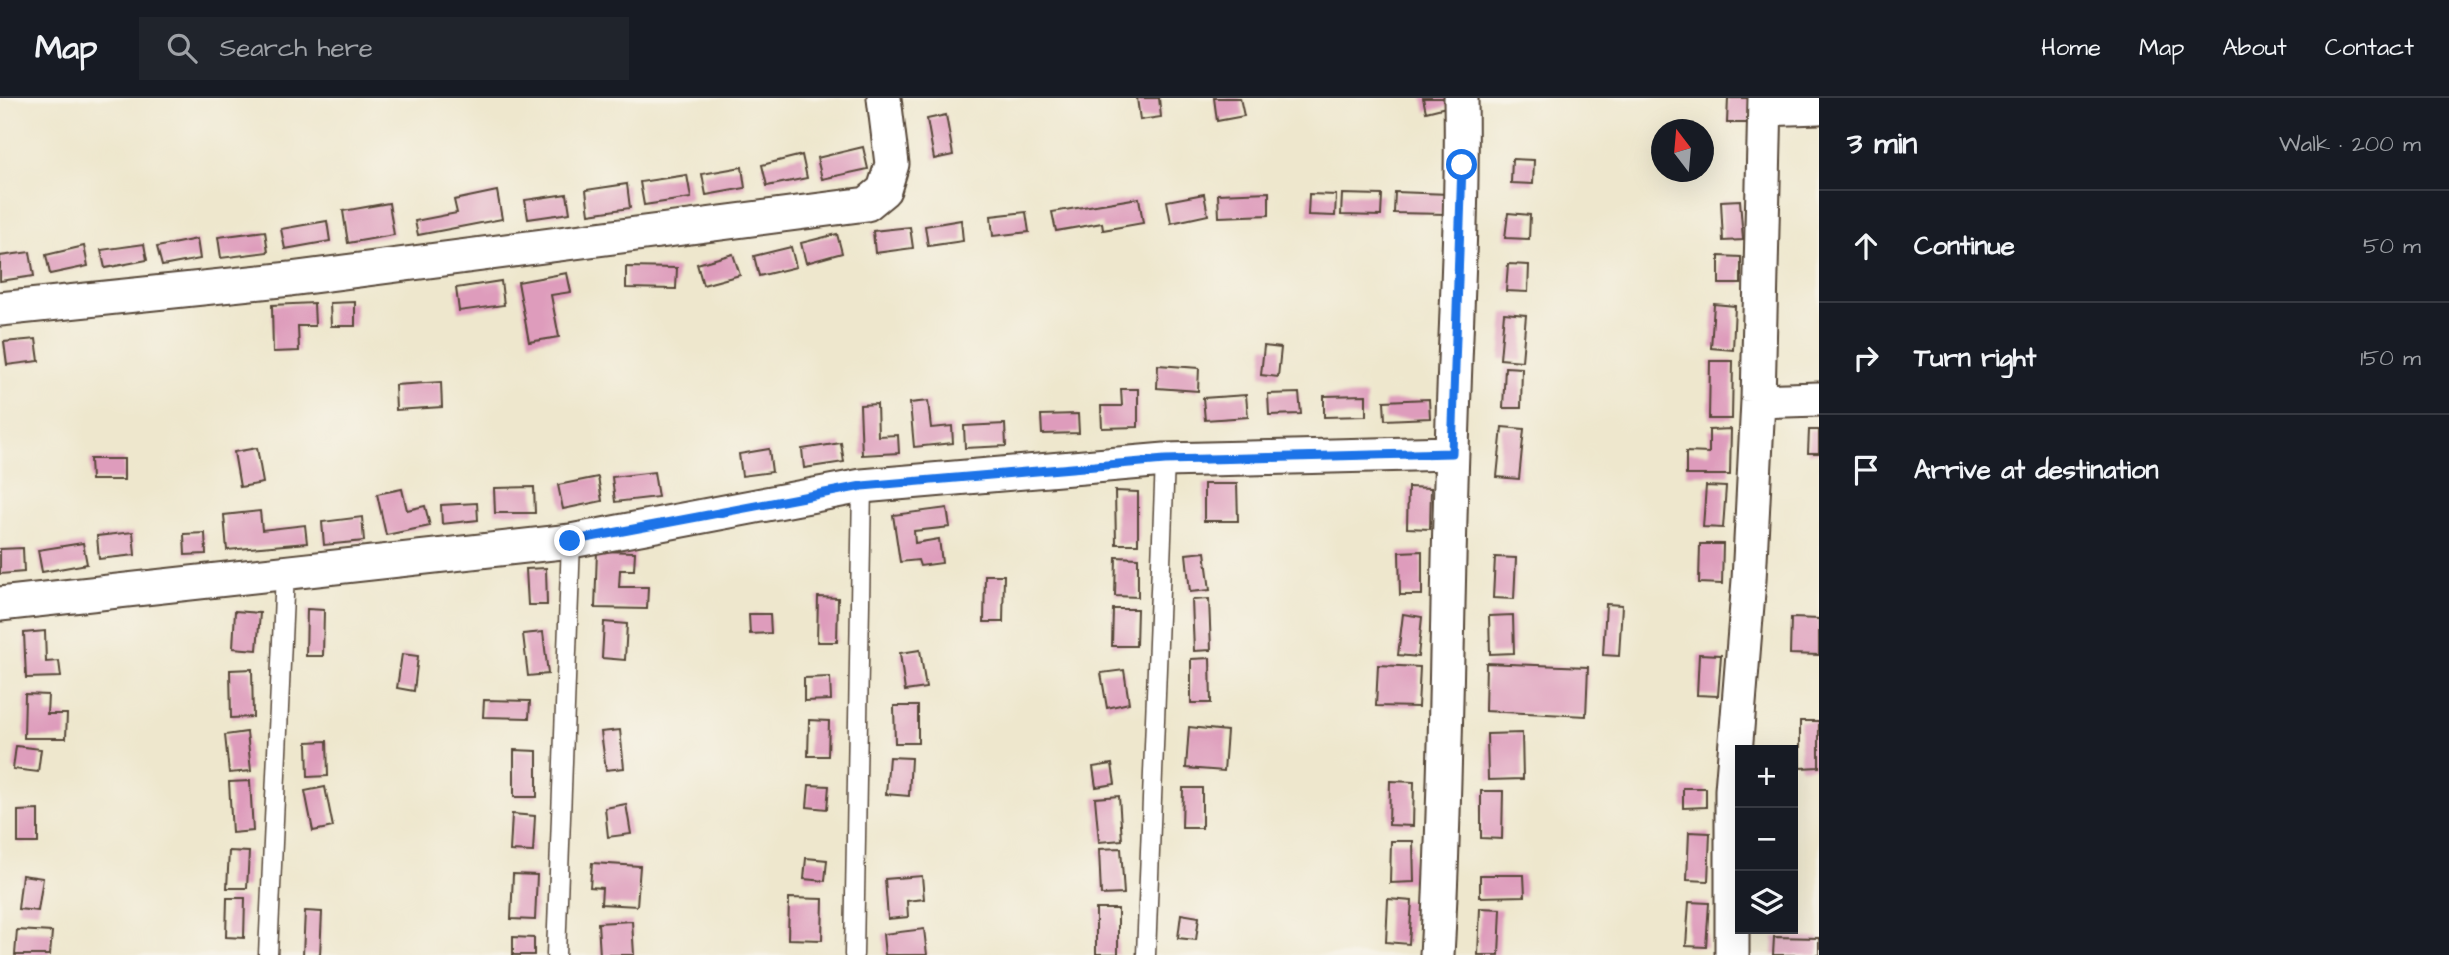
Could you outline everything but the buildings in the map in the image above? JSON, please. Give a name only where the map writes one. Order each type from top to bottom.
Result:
[{"type":"street","points":[[0,309],[290,279],[867,204],[884,190],[892,163],[884,98]]},
{"type":"street","points":[[1437,955],[1462,165],[1461,98]]},
{"type":"street","points":[[1732,955],[1732,790],[1744,658],[1758,401],[1765,104],[1819,107]]},
{"type":"street","points":[[1758,401],[1819,400]]},
{"type":"street","points":[[0,604],[570,541],[862,486],[1165,460],[1452,453]]},
{"type":"lane","points":[[1146,955],[1165,460]]},
{"type":"lane","points":[[854,955],[862,486]]},
{"type":"lane","points":[[556,955],[570,541]]},
{"type":"lane","points":[[268,955],[285,573]]},
{"type":"route","points":[[570,541],[862,486],[1165,460],[1452,453],[1462,165]]}]
